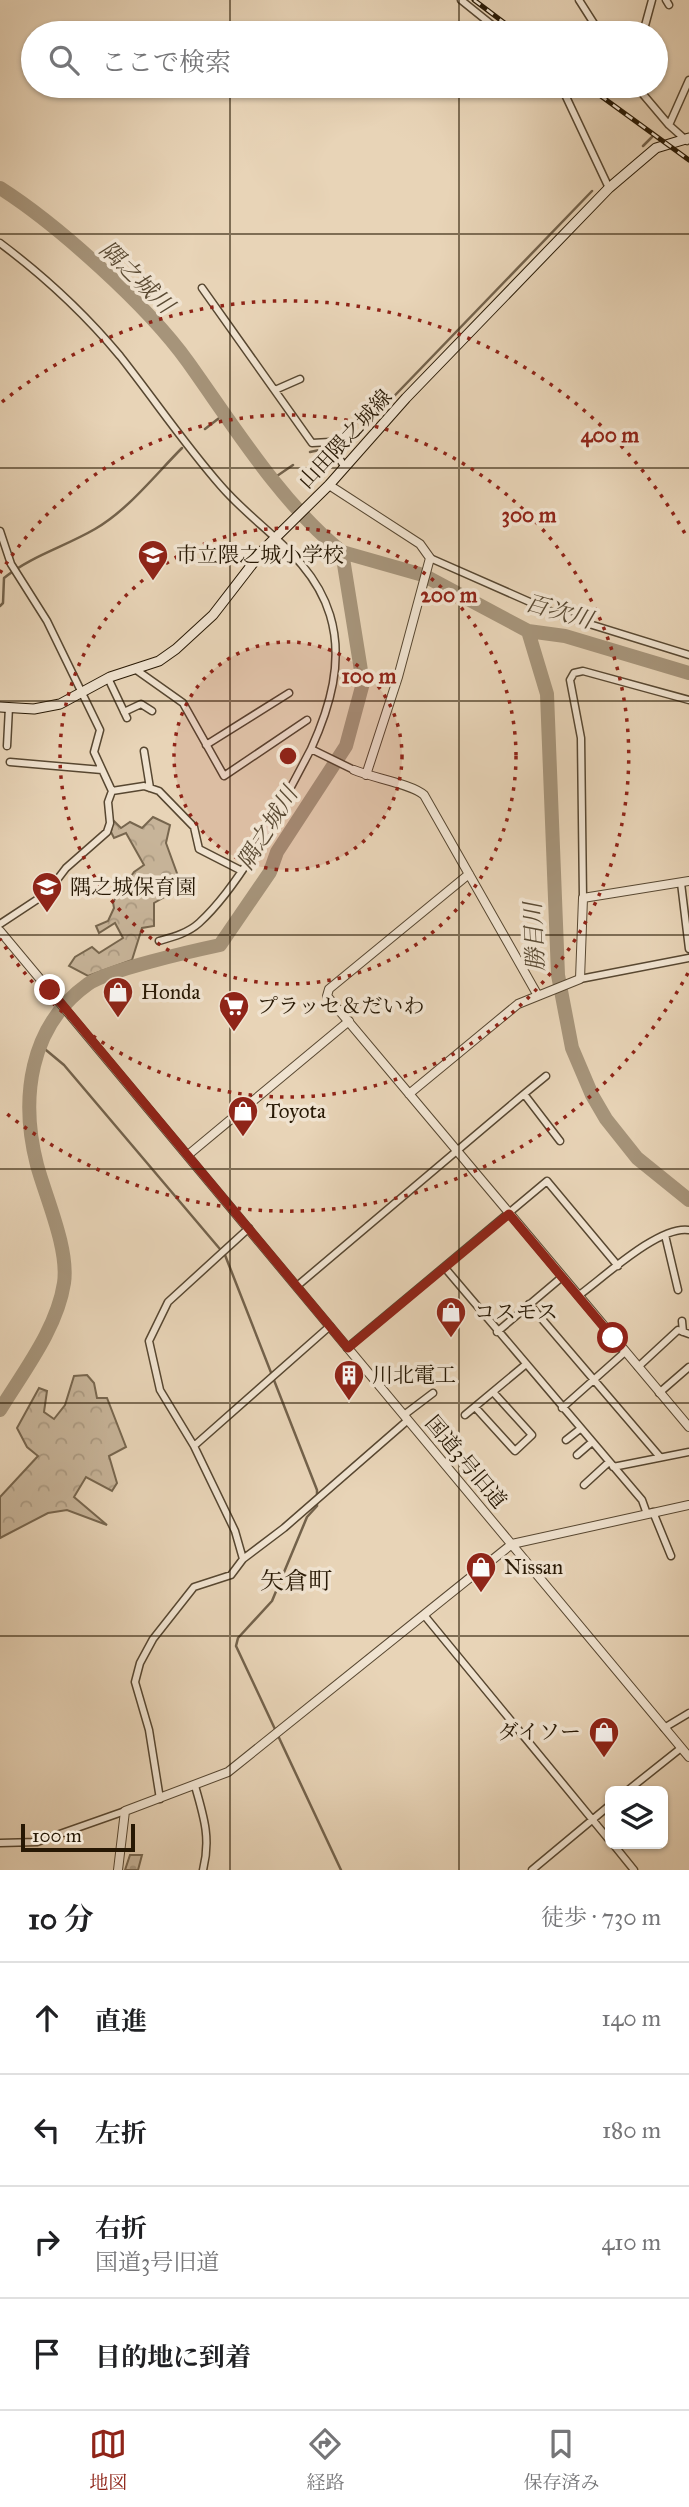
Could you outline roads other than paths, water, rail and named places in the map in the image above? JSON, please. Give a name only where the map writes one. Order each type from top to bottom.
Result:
[{"type":"main road","name":"山田隈之城線","points":[[5,707],[45,709],[83,693],[108,678],[159,661],[192,634],[213,615],[278,535],[326,489],[407,398],[609,188],[656,148],[687,140]]},
{"type":"street","points":[[461,0],[487,21]]},
{"type":"street","points":[[579,0],[592,21]]},
{"type":"street","points":[[646,21],[652,0]]},
{"type":"street","points":[[669,125],[689,80]]},
{"type":"street","points":[[567,98],[609,188]]},
{"type":"street","points":[[646,98],[669,125],[687,140]]},
{"type":"street","points":[[0,243],[59,291],[118,354],[222,487],[278,535],[315,581],[333,627],[336,666],[313,750],[271,824],[198,924],[181,934],[159,941]]},
{"type":"street","points":[[202,288],[312,443],[330,442],[345,468]]},
{"type":"street","points":[[275,390],[300,379]]},
{"type":"street","points":[[326,489],[420,544],[429,560],[557,614],[689,655]]},
{"type":"street","points":[[0,531],[12,564],[47,621],[100,730],[94,752],[112,791],[108,802],[110,823],[107,832],[66,868],[47,893],[0,924]]},
{"type":"street","points":[[366,775],[429,560]]},
{"type":"street","points":[[0,562],[12,564]]},
{"type":"street","points":[[135,669],[183,703],[225,775],[307,720]]},
{"type":"street","points":[[578,979],[583,898],[581,738],[570,680],[574,673],[583,671],[689,700]]},
{"type":"street","points":[[108,678],[126,715],[141,704],[152,711]]},
{"type":"street","points":[[206,745],[289,693]]},
{"type":"street","points":[[5,707],[7,746]]},
{"type":"street","points":[[313,750],[366,775],[418,789],[424,795],[539,993]]},
{"type":"street","points":[[144,751],[150,788]]},
{"type":"street","points":[[146,763],[154,758]]},
{"type":"street","points":[[10,762],[102,770]]},
{"type":"street","points":[[112,791],[144,786],[159,791],[187,817],[194,827],[200,849],[240,870]]},
{"type":"street","points":[[469,874],[329,989],[327,996],[689,1427]]},
{"type":"street","points":[[583,898],[685,882],[689,949]]},
{"type":"street","name":"国道3号旧道","points":[[0,931],[689,1757]]},
{"type":"street","points":[[409,1094],[517,1004],[539,993],[578,979],[689,958]]},
{"type":"street","points":[[188,1155],[349,1021]]},
{"type":"street","points":[[297,1286],[546,1076]]},
{"type":"street","points":[[524,1094],[560,1141]]},
{"type":"street","points":[[348,1348],[547,1181],[618,1266]]},
{"type":"street","points":[[243,1559],[235,1531],[194,1446],[160,1390],[149,1341],[168,1302],[249,1228]]},
{"type":"street","points":[[578,1296],[665,1235],[677,1228],[689,1230]]},
{"type":"street","points":[[665,1235],[678,1290]]},
{"type":"street","points":[[445,1268],[496,1332],[642,1500],[671,1556]]},
{"type":"street","points":[[496,1332],[562,1277]]},
{"type":"street","points":[[529,1304],[660,1457]]},
{"type":"street","points":[[682,1321],[686,1333]]},
{"type":"street","points":[[194,1446],[330,1326]]},
{"type":"street","points":[[638,1367],[678,1330],[686,1333]]},
{"type":"street","points":[[562,1408],[625,1352]]},
{"type":"street","points":[[465,1415],[525,1365]]},
{"type":"street","points":[[659,1393],[689,1367]]},
{"type":"street","points":[[475,1407],[515,1451],[532,1435],[493,1392]]},
{"type":"street","points":[[160,1799],[149,1730],[136,1694],[136,1672],[153,1639],[188,1592],[194,1587],[231,1575],[243,1559],[317,1499],[433,1393]]},
{"type":"street","points":[[682,1419],[689,1412]]},
{"type":"street","points":[[566,1440],[580,1429]]},
{"type":"street","points":[[577,1455],[592,1443]]},
{"type":"street","points":[[584,1485],[611,1465],[689,1452]]},
{"type":"street","points":[[0,1843],[37,1842],[228,1772],[278,1735],[512,1544],[689,1505]]},
{"type":"street","points":[[424,1615],[605,1835]]},
{"type":"street","points":[[664,1728],[689,1713]]},
{"type":"street","points":[[633,1786],[681,1748]]},
{"type":"street","points":[[195,1786],[207,1828],[208,1849],[203,1870]]},
{"type":"street","points":[[531,1870],[605,1809]]},
{"type":"street","points":[[118,1870],[125,1811]]},
{"type":"street","points":[[617,1849],[634,1870]]},
{"type":"waterway","points":[[643,146],[652,137]]},
{"type":"waterway","name":"隅之城川","points":[[0,188],[48,223],[101,268],[150,316],[188,362],[278,487],[342,552],[363,683],[346,746],[277,852],[270,872],[220,945],[131,967],[88,984],[68,1001],[41,1042],[30,1090],[32,1140],[60,1239],[65,1270],[64,1283],[47,1333],[0,1410]]},
{"type":"waterway","points":[[310,452],[348,444],[592,191]]},
{"type":"waterway","points":[[205,429],[223,415]]},
{"type":"waterway","points":[[0,606],[3,603],[4,578],[14,570],[107,521],[130,502],[182,448]]},
{"type":"waterway","points":[[274,478],[293,465]]},
{"type":"waterway","name":"百次川","points":[[342,552],[423,575],[528,631],[565,636],[689,673]]},
{"type":"waterway","name":"勝目川","points":[[528,631],[547,694],[558,975],[572,1048],[592,1095],[606,1119],[637,1158],[689,1200]]},
{"type":"waterway","points":[[40,1045],[64,1065],[225,1255],[317,1490],[317,1506],[307,1517],[272,1601],[238,1638],[236,1646],[341,1870]]},
{"type":"railway","points":[[474,0],[502,21]]},
{"type":"railway","points":[[604,98],[689,160]]},
{"type":"place","name":"市立隈之城小学校","points":[[153,582]]},
{"type":"place","name":"隅之城保育園","points":[[47,914]]},
{"type":"place","name":"Honda","points":[[118,1019]]},
{"type":"place","name":"プラッセ＆だいわ","points":[[234,1033]]},
{"type":"place","name":"Toyota","points":[[243,1138]]},
{"type":"place","name":"コスモス","points":[[451,1339]]},
{"type":"place","name":"川北電工","points":[[349,1402]]},
{"type":"place","name":"Nissan","points":[[481,1594]]},
{"type":"place","name":"ダイソー","points":[[604,1759]]},
{"type":"district","name":"矢倉町","points":[[296,1581]]}]
